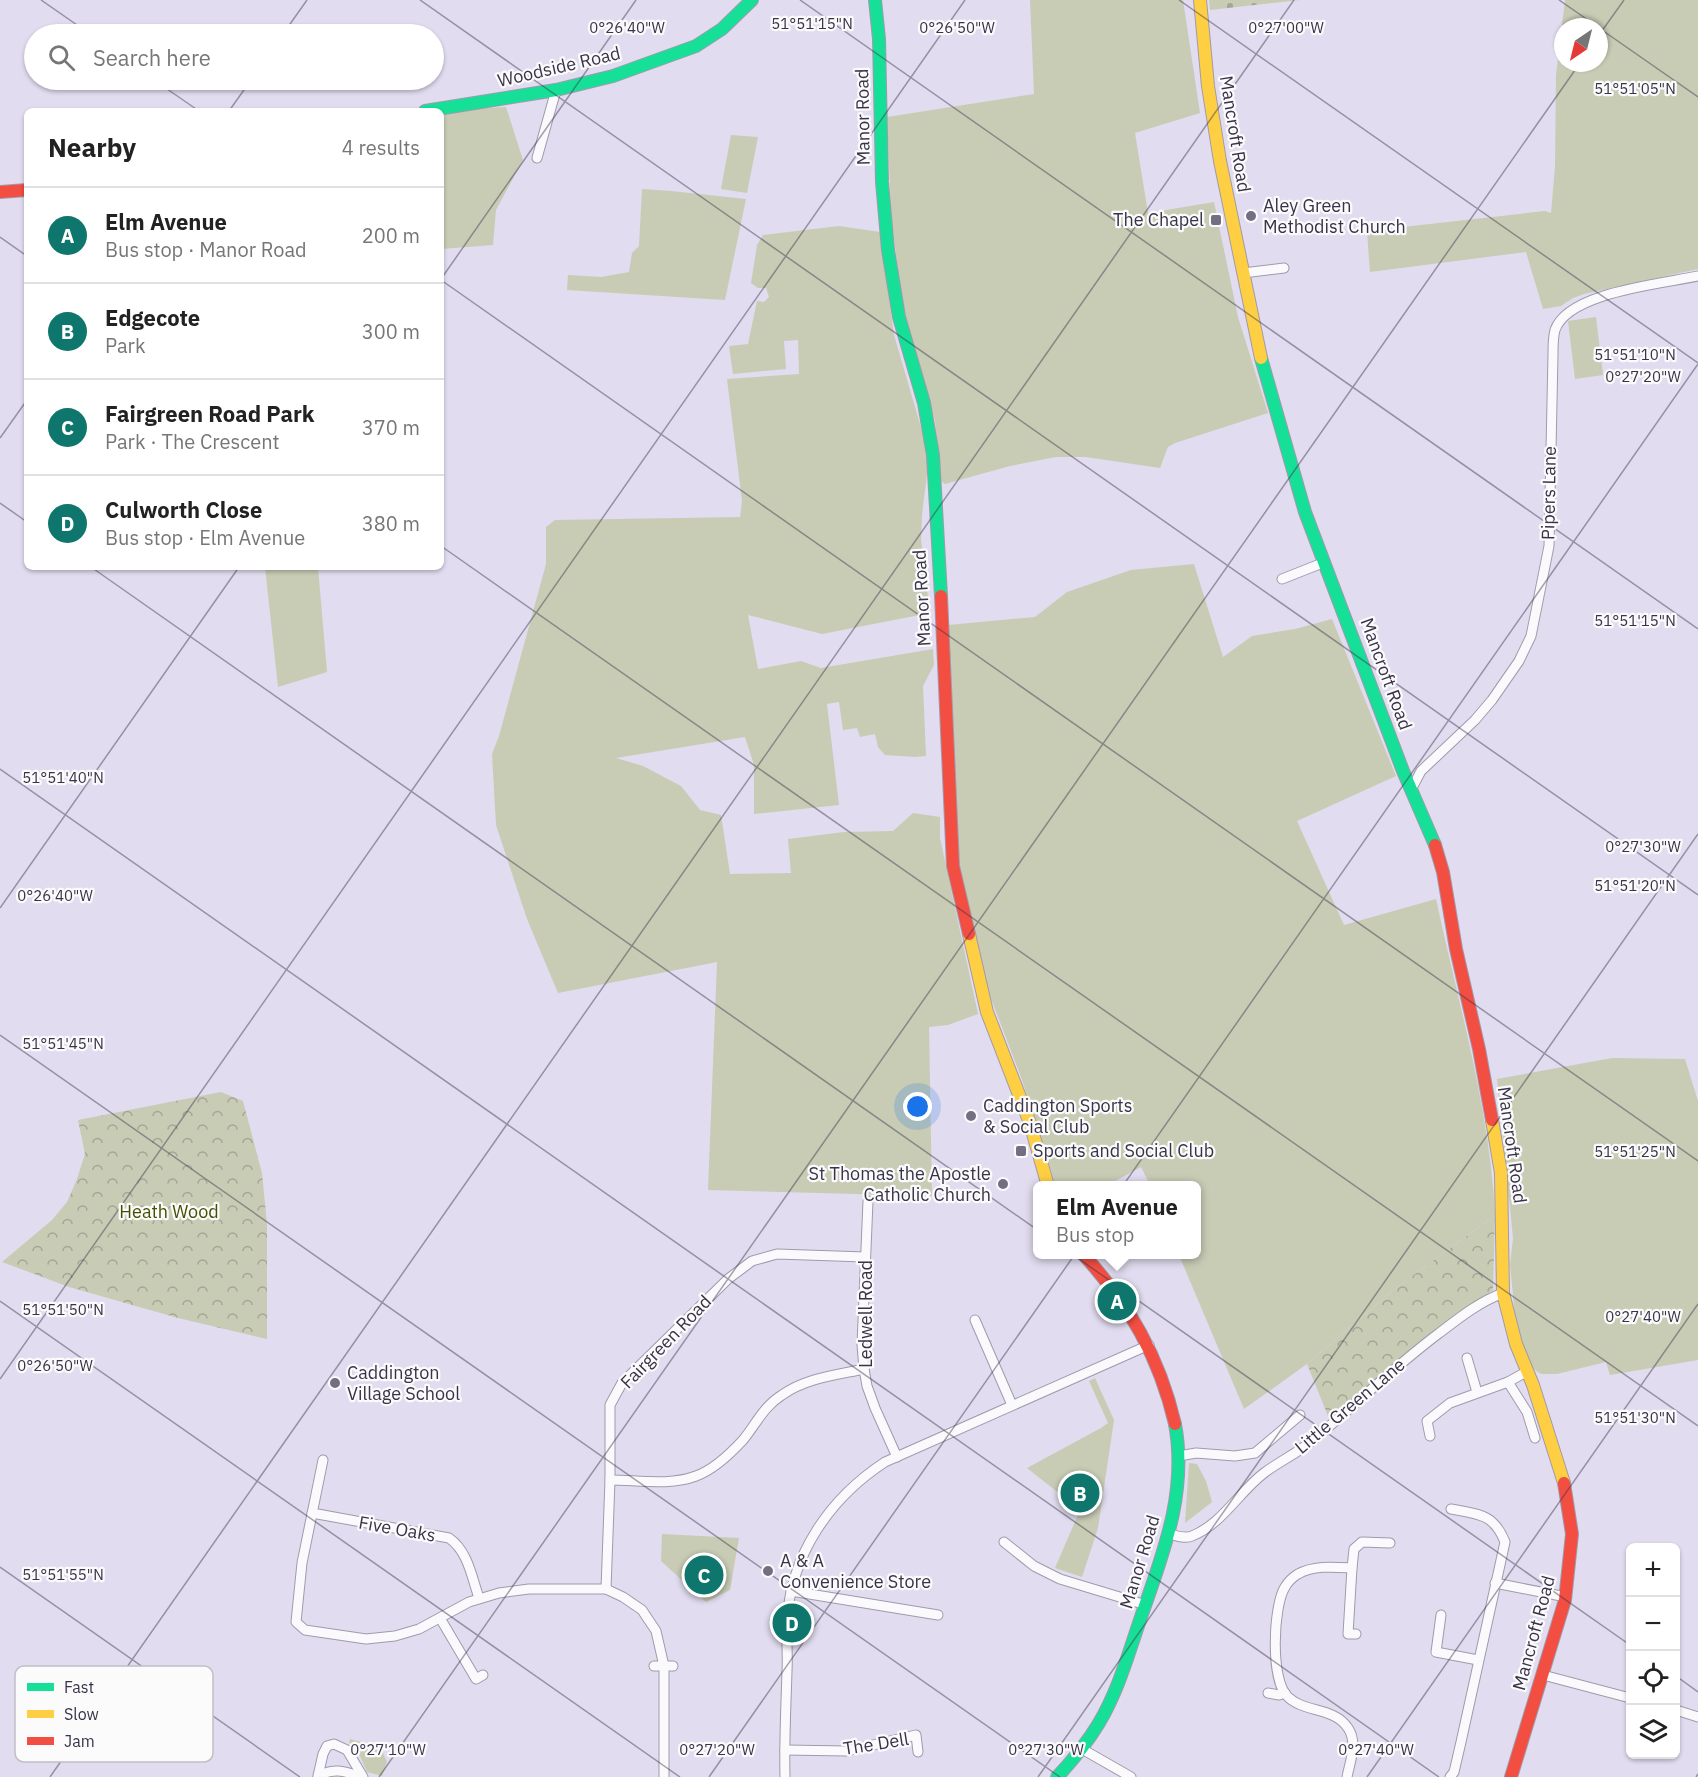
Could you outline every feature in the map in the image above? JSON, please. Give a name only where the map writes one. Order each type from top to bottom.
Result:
[{"type":"street","name":"Woodside Road","points":[[444,108],[556,90],[613,76],[687,50],[722,29],[752,0]]},
{"type":"street","name":"Manor Road","points":[[876,0],[879,39],[880,147],[888,250],[899,317],[924,404],[933,455],[953,866],[987,1012],[1030,1123],[1047,1181]]},
{"type":"street","name":"Mancroft Road","points":[[1200,0],[1211,108],[1220,161],[1259,350],[1284,444],[1305,512],[1403,771],[1434,843],[1443,872],[1456,949],[1479,1049],[1501,1173],[1503,1293],[1516,1344],[1548,1426],[1563,1476],[1572,1534],[1566,1597],[1511,1777]]},
{"type":"street","points":[[537,158],[556,90]]},
{"type":"street","points":[[0,192],[24,190]]},
{"type":"street","points":[[1243,273],[1284,268]]},
{"type":"street","name":"Pipers Lane","points":[[1411,790],[1421,771],[1475,720],[1492,700],[1519,661],[1531,636],[1549,546],[1553,354],[1554,332],[1558,324],[1571,310],[1589,300],[1698,276]]},
{"type":"street","points":[[1282,579],[1324,562]]},
{"type":"street","points":[[1403,771],[1421,771]]},
{"type":"street","name":"Ledwell Road","points":[[868,1202],[862,1345],[864,1369],[875,1408],[897,1456]]},
{"type":"street","name":"Fairgreen Road","points":[[606,1589],[610,1405],[622,1383],[728,1279],[752,1261],[777,1254],[865,1257]]},
{"type":"street","name":"Manor Road","points":[[1057,1777],[1082,1749],[1100,1723],[1113,1697],[1170,1534],[1178,1491],[1179,1456],[1176,1429],[1170,1402],[1149,1345],[1124,1302],[1087,1259]]},
{"type":"street","name":"Little Green Lane","points":[[1170,1534],[1186,1538],[1194,1536],[1221,1516],[1263,1474],[1311,1442],[1404,1359],[1458,1318],[1486,1300],[1503,1293]]},
{"type":"street","points":[[975,1320],[1012,1405]]},
{"type":"street","points":[[785,1777],[787,1620],[791,1591],[808,1545],[830,1511],[857,1482],[885,1462],[1149,1345]]},
{"type":"street","points":[[1467,1358],[1477,1392]]},
{"type":"street","points":[[610,1479],[678,1481],[698,1476],[718,1463],[743,1440],[765,1410],[780,1395],[804,1382],[864,1369]]},
{"type":"street","points":[[1427,1421],[1450,1403],[1508,1382],[1526,1372]]},
{"type":"street","points":[[1508,1382],[1527,1412],[1535,1438]]},
{"type":"street","points":[[1417,1414],[1427,1421],[1430,1436]]},
{"type":"street","points":[[1179,1456],[1196,1453],[1235,1456],[1255,1453],[1300,1415]]},
{"type":"street","points":[[296,1622],[302,1563],[322,1460]]},
{"type":"street","points":[[1450,1777],[1454,1772],[1505,1542],[1500,1528],[1484,1515],[1451,1509]]},
{"type":"street","name":"Five Oaks","points":[[312,1513],[449,1538],[458,1544],[463,1552],[479,1598]]},
{"type":"street","points":[[1004,1542],[1035,1566],[1060,1579],[1146,1605]]},
{"type":"street","points":[[1347,1634],[1354,1549],[1362,1542],[1390,1543]]},
{"type":"street","points":[[1347,1777],[1353,1750],[1349,1729],[1332,1714],[1292,1700],[1278,1680],[1275,1662],[1278,1611],[1285,1587],[1299,1574],[1313,1569],[1352,1568]]},
{"type":"street","points":[[1495,1583],[1566,1597]]},
{"type":"street","points":[[296,1622],[305,1630],[366,1639],[395,1636],[419,1629],[479,1598],[530,1589],[606,1589],[642,1610],[656,1631],[669,1666],[664,1777]]},
{"type":"street","points":[[791,1591],[938,1616]]},
{"type":"street","points":[[1441,1615],[1436,1653],[1478,1660]]},
{"type":"street","points":[[440,1618],[476,1679]]},
{"type":"street","points":[[287,1628],[296,1622]]},
{"type":"street","points":[[654,1666],[669,1666]]},
{"type":"street","points":[[1543,1675],[1626,1697]]},
{"type":"street","points":[[1268,1694],[1285,1693]]},
{"type":"street","points":[[1680,1711],[1698,1717]]},
{"type":"street","name":"The Dell","points":[[785,1750],[847,1751],[915,1735],[918,1752]]},
{"type":"street","points":[[318,1776],[323,1754],[327,1746],[334,1744],[347,1750],[362,1777]]},
{"type":"street","points":[[1082,1749],[1131,1777]]},
{"type":"street","points":[[318,1776],[329,1771],[347,1772],[362,1777]]},
{"type":"green space","points":[[1030,0],[1183,0],[1200,113],[1135,133],[1148,213],[1214,202],[1238,317],[1268,413],[1175,443],[1168,447],[1160,468],[1086,457],[1056,457],[1010,466],[945,484],[941,481],[935,421],[902,304],[891,213],[887,117],[1034,94]]},
{"type":"green space","points":[[1209,0],[1300,0],[1210,10]]},
{"type":"green space","points":[[1565,0],[1698,0],[1698,269],[1584,294],[1561,306],[1543,309],[1526,252],[1370,272],[1367,231],[1545,211],[1551,213],[1555,167],[1556,72],[1608,72],[1608,18],[1563,18]]},
{"type":"green space","points":[[506,107],[523,160],[496,210],[493,245],[444,249],[444,112]]},
{"type":"green space","points":[[731,135],[758,137],[747,193],[721,189]]},
{"type":"green space","points":[[642,189],[746,199],[725,300],[567,290],[568,275],[601,277],[629,272],[632,253],[639,246]]},
{"type":"green space","points":[[839,226],[880,232],[894,335],[925,441],[928,467],[921,540],[930,613],[822,634],[748,615],[758,669],[801,661],[821,668],[933,649],[934,665],[923,686],[926,756],[885,755],[878,747],[875,734],[860,737],[857,728],[843,730],[839,702],[827,704],[839,805],[754,814],[754,765],[745,737],[616,758],[643,766],[681,786],[700,810],[721,815],[730,874],[791,873],[788,839],[844,832],[893,831],[913,813],[940,817],[940,838],[978,1014],[948,1025],[929,1027],[932,1196],[708,1190],[717,962],[558,993],[527,919],[496,825],[492,754],[499,736],[546,564],[546,527],[555,520],[740,517],[742,501],[727,379],[799,374],[798,340],[784,341],[786,369],[733,374],[729,346],[748,344],[757,301],[764,302],[769,297],[766,288],[758,288],[751,283],[757,245],[763,235]]},
{"type":"green space","points":[[1596,317],[1603,375],[1575,379],[1568,321]]},
{"type":"green space","points":[[1194,564],[1223,657],[1252,636],[1295,629],[1332,619],[1396,776],[1297,821],[1344,925],[1436,899],[1472,1056],[1487,1136],[1495,1215],[1396,1288],[1307,1364],[1244,1409],[1181,1259],[1201,1259],[1201,1181],[1148,1181],[1141,1167],[1115,1181],[1054,1181],[1021,1077],[990,996],[960,871],[954,817],[948,625],[1035,617],[1067,592],[1131,570]]},
{"type":"green space","points":[[265,570],[318,570],[327,672],[278,687]]},
{"type":"green space","points":[[1612,1058],[1685,1059],[1698,1101],[1698,1360],[1610,1375],[1606,1362],[1557,1374],[1541,1374],[1528,1361],[1517,1336],[1510,1265],[1513,1238],[1497,1079]]},
{"type":"green space","name":"Heath Wood","points":[[221,1092],[243,1101],[262,1173],[267,1224],[267,1339],[178,1318],[69,1287],[2,1262],[52,1220],[67,1202],[85,1154],[78,1120]]},
{"type":"green space","points":[[1495,1215],[1493,1290],[1410,1351],[1330,1421],[1307,1364],[1396,1288]]},
{"type":"green space","points":[[1095,1378],[1114,1420],[1098,1528],[1082,1577],[1055,1568],[1080,1510],[1027,1468],[1108,1423],[1089,1381]]},
{"type":"green space","points":[[1189,1463],[1197,1464],[1206,1481],[1212,1502],[1185,1523]]},
{"type":"green space","points":[[662,1534],[739,1538],[730,1590],[706,1602],[661,1561]]},
{"type":"green space","points":[[350,1739],[380,1747],[387,1762],[382,1776],[367,1772],[360,1756],[349,1742]]},
{"type":"traffic: fast","points":[[444,108],[556,90],[613,76],[696,46],[722,29],[752,0]]},
{"type":"traffic: fast","points":[[875,0],[879,39],[882,182],[888,250],[899,317],[924,403],[933,455],[941,596]]},
{"type":"traffic: fast","points":[[1261,358],[1305,512],[1403,771],[1435,845]]},
{"type":"traffic: fast","points":[[1057,1777],[1085,1744],[1106,1711],[1122,1673],[1157,1572],[1171,1524],[1175,1500],[1178,1475],[1175,1424]]},
{"type":"traffic: slow","points":[[1200,0],[1208,86],[1220,161],[1261,358]]},
{"type":"traffic: slow","points":[[969,934],[987,1012],[1030,1123],[1047,1181]]},
{"type":"traffic: slow","points":[[1492,1120],[1501,1173],[1503,1293],[1516,1344],[1533,1385],[1564,1483]]},
{"type":"traffic: jam","points":[[0,192],[24,190]]},
{"type":"traffic: jam","points":[[941,596],[953,866],[969,934]]},
{"type":"traffic: jam","points":[[1435,845],[1443,872],[1456,949],[1479,1049],[1492,1120]]},
{"type":"traffic: jam","points":[[1087,1259],[1115,1293],[1141,1333],[1160,1376],[1175,1424]]},
{"type":"traffic: jam","points":[[1511,1777],[1565,1600],[1572,1534],[1564,1483]]},
{"type":"place","name":"Aley Green Methodist Church","points":[[1251,216]]},
{"type":"place","name":"The Chapel","points":[[1216,220]]},
{"type":"place","name":"Caddington Sports & Social Club","points":[[971,1116]]},
{"type":"place","name":"Sports and Social Club","points":[[1021,1151]]},
{"type":"place","name":"St Thomas the Apostle Catholic Church","points":[[1003,1184]]},
{"type":"place","name":"Elm Avenue","points":[[1117,1301]]},
{"type":"place","name":"Caddington Village School","points":[[335,1383]]},
{"type":"place","name":"Edgecote","points":[[1080,1493]]},
{"type":"place","name":"A & A Convenience Store","points":[[768,1571]]},
{"type":"place","name":"Fairgreen Road Park","points":[[704,1575]]},
{"type":"place","name":"Culworth Close","points":[[792,1623]]}]
